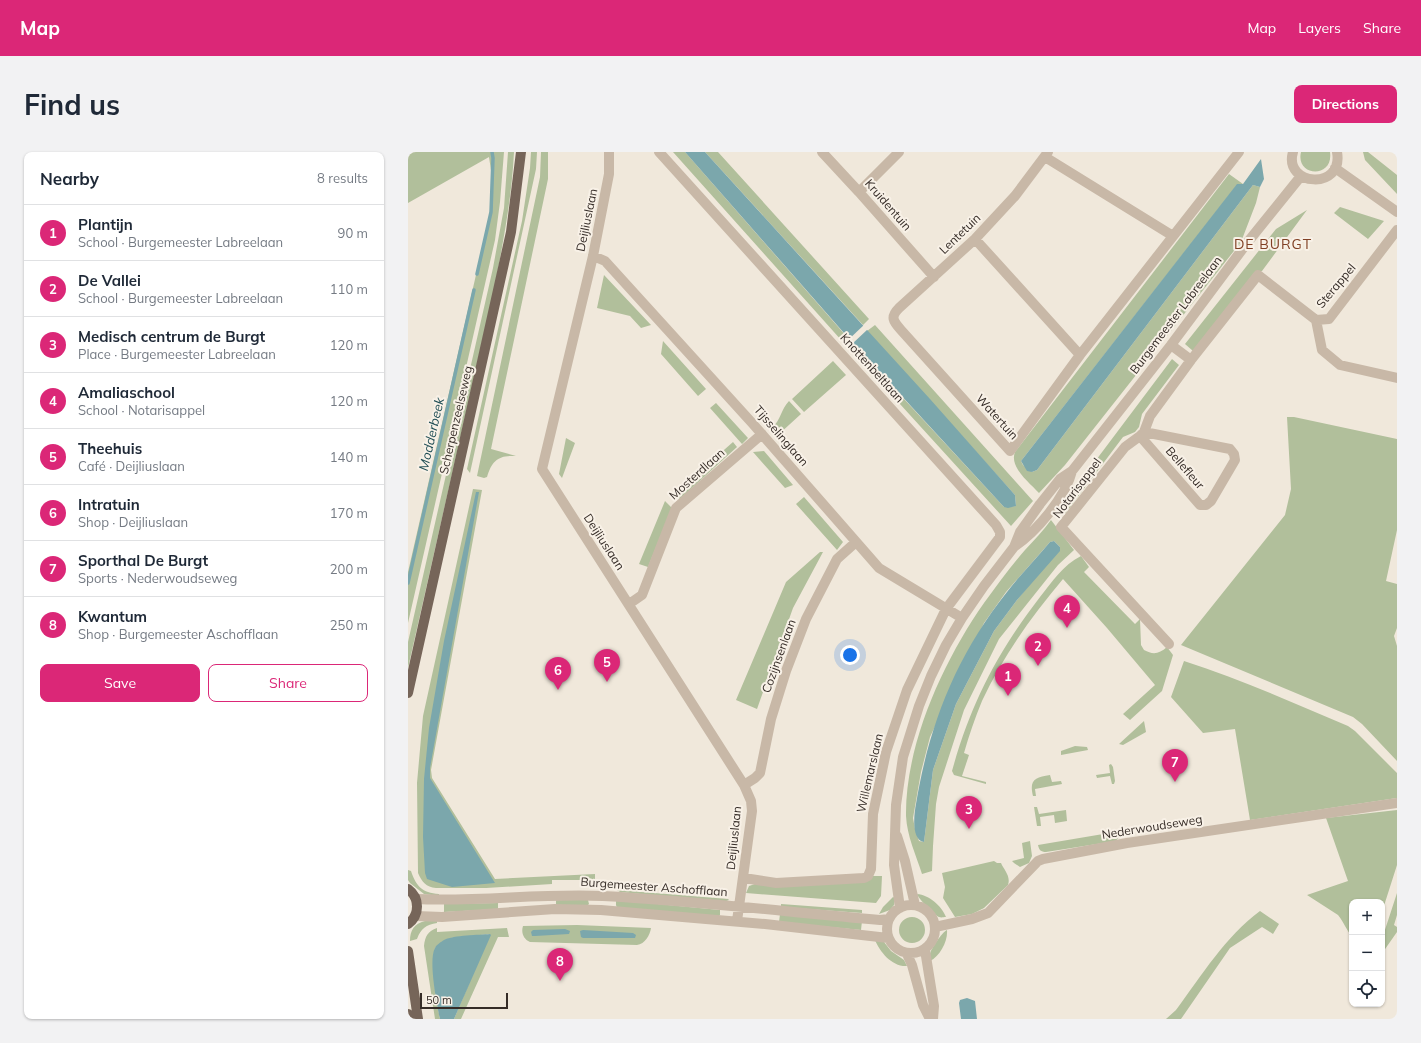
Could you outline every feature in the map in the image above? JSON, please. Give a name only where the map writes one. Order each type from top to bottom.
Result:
[{"type":"main road","name":"Scherpenzeelseweg","points":[[408,693],[512,232],[521,152]]},
{"type":"main road","points":[[408,889],[413,893],[416,899],[417,910],[416,916],[408,924]]},
{"type":"main road","points":[[408,952],[418,1019]]},
{"type":"main road","points":[[408,1014],[409,1019]]},
{"type":"street","name":"Deijliuslaan","points":[[610,152],[610,174],[593,256],[542,469],[744,785],[751,801],[752,811],[737,921]]},
{"type":"street","name":"Knottenbeltlaan","points":[[659,152],[999,528],[1000,537],[946,608]]},
{"type":"street","name":"Kruidentuin","points":[[822,152],[934,277]]},
{"type":"street","points":[[859,192],[899,152]]},
{"type":"street","name":"Watertuin","points":[[901,330],[1010,451],[1080,355],[1239,152]]},
{"type":"street","points":[[1293,152],[1293,163],[1296,170],[1301,176],[1316,180],[1323,179],[1335,168],[1337,162],[1337,152]]},
{"type":"street","points":[[1046,154],[1173,236]]},
{"type":"street","name":"Lentetuin","points":[[901,330],[894,320],[895,312],[975,239],[1015,196],[1046,154]]},
{"type":"street","points":[[1335,168],[1397,212]]},
{"type":"street","name":"Burgemeester Labreelaan","points":[[900,908],[894,865],[896,805],[903,757],[910,733],[931,676],[946,645],[984,586],[1014,547],[1020,532],[1040,504],[1060,479],[1072,471],[1171,345],[1247,243],[1301,176]]},
{"type":"street","name":"Sterappel","points":[[1397,230],[1329,319],[1316,320],[1322,350],[1340,365],[1397,378]]},
{"type":"street","points":[[975,239],[1080,355]]},
{"type":"street","name":"Tijsselinglaan","points":[[593,256],[605,261],[762,434],[879,568],[962,618]]},
{"type":"street","name":"Notarisappel","points":[[1168,644],[1061,527],[1125,447],[1142,434],[1150,416],[1191,360],[1258,275],[1316,320]]},
{"type":"street","points":[[1171,345],[1191,360]]},
{"type":"street","name":"Mosterdlaan","points":[[629,604],[642,595],[676,508],[762,434]]},
{"type":"street","name":"Bellefleur","points":[[1142,434],[1230,449],[1234,454],[1235,460],[1211,501],[1206,505],[1200,505],[1142,434]]},
{"type":"street","name":"Cozijnsenlaan","points":[[744,785],[760,773],[771,719],[786,672],[806,619],[837,559],[856,542]]},
{"type":"street","name":"Willemarslaan","points":[[744,878],[776,883],[864,878],[868,876],[871,870],[873,814],[886,752],[907,690],[946,608]]},
{"type":"street","name":"Nederwoudseweg","points":[[935,927],[972,919],[988,913],[1038,861],[1043,859],[1127,842],[1397,803]]},
{"type":"street","name":"Burgemeester Labreelaan","points":[[895,829],[905,861],[915,905]]},
{"type":"street","name":"Burgemeester Aschofflaan","points":[[416,899],[460,900],[555,895],[602,896],[889,919]]},
{"type":"street","points":[[907,905],[915,905],[929,913],[935,927],[932,942],[924,950],[916,953],[908,954],[902,952],[894,946],[888,938],[887,928],[889,919],[896,911],[907,905]]},
{"type":"street","points":[[416,916],[442,917],[555,909],[593,910],[737,921],[888,938]]},
{"type":"street","points":[[924,950],[934,1006],[932,1019]]},
{"type":"street","points":[[908,954],[923,1005],[932,1019]]},
{"type":"green space","points":[[408,152],[504,152],[495,240],[408,623],[408,572],[489,218],[493,184],[489,157],[408,203]]},
{"type":"green space","points":[[508,152],[514,152],[513,168],[507,216],[496,280],[408,668],[408,642],[493,268],[504,208]]},
{"type":"green space","points":[[531,152],[537,152],[536,169],[470,473],[467,469],[522,221]]},
{"type":"green space","points":[[541,152],[548,152],[548,179],[491,449],[516,456],[505,456],[497,460],[491,466],[487,477],[484,478],[477,476],[540,177]]},
{"type":"green space","points":[[673,152],[685,152],[847,337],[842,341]]},
{"type":"green space","points":[[705,152],[718,152],[869,319],[863,325]]},
{"type":"green space","points":[[1301,152],[1330,152],[1330,161],[1326,167],[1315,172],[1304,166],[1301,160]]},
{"type":"green space","points":[[1363,152],[1368,152],[1397,175],[1397,194],[1365,160]]},
{"type":"green space","points":[[1229,174],[1243,184],[1237,185],[1021,461],[1023,465],[1032,472],[1037,470],[1253,185],[1260,187],[1256,203],[1241,242],[1065,465],[1039,493],[1017,469],[1014,458],[1015,452]]},
{"type":"green space","points":[[1340,207],[1384,221],[1368,239],[1334,213]]},
{"type":"green space","points":[[1307,210],[1262,271],[1255,272],[1193,351],[1185,344],[1276,229]]},
{"type":"green space","points":[[604,275],[651,325],[641,328],[630,316],[597,308]]},
{"type":"green space","points":[[875,325],[1033,501],[1011,526],[849,348],[853,344],[1004,507],[1016,506],[1015,495],[867,331]]},
{"type":"green space","points":[[663,341],[706,389],[698,396],[661,354]]},
{"type":"green space","points":[[1172,359],[1179,365],[1142,414],[1139,427],[1135,432],[1123,437],[1065,514],[1060,508]]},
{"type":"green space","points":[[833,361],[846,375],[804,412],[792,399]]},
{"type":"green space","points":[[789,401],[801,414],[778,435],[772,428]]},
{"type":"green space","points":[[716,403],[748,438],[742,444],[710,408]]},
{"type":"green space","points":[[1287,417],[1294,417],[1397,439],[1397,530],[1386,581],[1397,584],[1397,628],[1394,636],[1397,646],[1397,761],[1362,724],[1353,717],[1181,645],[1285,515],[1291,489]]},
{"type":"green space","points":[[566,438],[575,443],[562,478],[559,474]]},
{"type":"green space","points":[[733,442],[737,447],[680,499],[673,495]]},
{"type":"green space","points":[[764,451],[793,485],[785,488],[753,452]]},
{"type":"green space","points":[[473,489],[482,490],[431,770],[432,778],[495,879],[595,874],[595,880],[552,880],[552,884],[486,888],[436,888],[425,884],[418,873],[417,783],[423,716]]},
{"type":"green space","points":[[804,497],[843,542],[837,550],[796,504]]},
{"type":"green space","points":[[665,501],[672,508],[648,567],[639,564]]},
{"type":"green space","points":[[1051,520],[1074,550],[1058,565],[999,639],[964,710],[939,787],[936,804],[932,871],[922,874],[910,838],[907,823],[907,789],[912,760],[930,704],[941,676],[969,626],[984,603],[1009,569]],"holes":[[[1054,541],[1060,547],[994,631],[956,704],[933,770],[924,842],[919,841],[913,818],[921,772],[930,737],[984,623],[1006,592],[1050,542]]]},
{"type":"green space","points":[[820,552],[823,552],[793,608],[757,709],[736,700],[786,582]]},
{"type":"green space","points":[[1081,556],[1089,567],[1084,572],[1135,624],[1140,619],[1141,645],[1144,650],[1150,653],[1156,653],[1167,647],[1173,655],[1162,691],[1130,720],[1123,714],[1155,685],[1063,579],[1018,637],[990,684],[977,714],[964,753],[969,755],[962,776],[986,782],[986,784],[954,775],[952,771],[959,746],[977,701],[998,659],[1040,597],[1063,569]]},
{"type":"green space","points":[[1184,661],[1246,683],[1348,726],[1355,731],[1397,773],[1397,798],[1250,820],[1235,729],[1203,733],[1171,697]]},
{"type":"green space","points":[[1144,721],[1146,732],[1123,745],[1119,744]]},
{"type":"green space","points":[[1075,746],[1087,747],[1088,750],[1061,755],[1061,751]]},
{"type":"green space","points":[[1111,764],[1113,767],[1114,784],[1112,784],[1110,776],[1097,778],[1096,775],[1110,773],[1109,765]]},
{"type":"green space","points":[[1050,775],[1052,782],[1061,781],[1062,784],[1035,789],[1036,796],[1033,796],[1032,786],[1034,780]]},
{"type":"green space","points":[[1034,807],[1037,807],[1039,814],[1066,810],[1067,821],[1055,823],[1054,815],[1040,817],[1041,826],[1037,826]]},
{"type":"green space","points":[[1397,810],[1397,865],[1385,903],[1385,899],[1349,899],[1349,932],[1338,915],[1307,895],[1348,881],[1326,818]]},
{"type":"green space","points":[[1121,831],[1121,834],[1116,841],[1046,852],[1040,850],[1038,845]]},
{"type":"green space","points":[[1030,841],[1032,856],[1029,863],[1020,867],[1012,861],[1024,858],[1022,843]]},
{"type":"green space","points":[[994,861],[1001,863],[1009,879],[1008,885],[984,908],[972,914],[955,917],[943,898],[945,887],[942,873]]},
{"type":"green space","points":[[408,870],[411,871],[420,888],[428,892],[439,894],[439,896],[424,894],[410,883],[408,880]]},
{"type":"green space","points":[[882,876],[881,896],[876,903],[746,893],[749,886],[755,884]]},
{"type":"green space","points":[[617,890],[729,900],[724,902],[620,892]]},
{"type":"green space","points":[[1397,893],[1397,915],[1394,925],[1397,927],[1397,932],[1385,949],[1385,930]]},
{"type":"green space","points":[[917,894],[926,896],[934,902],[946,917],[937,916],[923,903]]},
{"type":"green space","points":[[893,897],[895,898],[894,905],[890,910],[879,914],[883,907]]},
{"type":"green space","points":[[556,898],[588,900],[589,904],[587,906],[556,907]]},
{"type":"green space","points":[[616,900],[720,910],[720,915],[718,917],[617,908]]},
{"type":"green space","points":[[498,903],[498,909],[444,912],[444,904]]},
{"type":"green space","points":[[781,904],[862,910],[862,913],[781,907]]},
{"type":"green space","points":[[1260,911],[1279,924],[1273,934],[1262,927],[1230,948],[1181,1019],[1166,1019],[1176,1010],[1225,945],[1247,921]]},
{"type":"green space","points":[[780,914],[862,921],[861,930],[779,922]]},
{"type":"green space","points":[[912,917],[922,920],[925,930],[922,940],[912,943],[902,940],[899,930],[902,920]]},
{"type":"green space","points":[[425,921],[437,921],[437,923],[424,928],[420,932],[417,939],[410,941],[413,928]]},
{"type":"green space","points":[[577,925],[651,928],[647,939],[637,945],[530,942],[522,933],[523,926]]},
{"type":"green space","points":[[437,928],[437,932],[507,928],[509,937],[498,937],[461,1019],[454,1019],[490,934],[451,938],[445,940],[435,948],[434,984],[440,1019],[435,1019],[424,946],[425,939],[428,934]]},
{"type":"green space","points":[[947,930],[943,948],[934,959],[930,961],[932,948]]},
{"type":"green space","points":[[875,940],[884,942],[891,951],[904,960],[907,966],[896,964],[887,958]]},
{"type":"water","points":[[685,152],[705,152],[930,399],[1015,495],[1016,506],[1008,508],[1004,507],[851,341]]},
{"type":"water","points":[[1261,159],[1264,179],[1260,187],[1253,185],[1037,470],[1032,472],[1027,471],[1021,461],[1237,184],[1243,184]]},
{"type":"water","points":[[476,492],[479,492],[430,768],[430,778],[495,883],[452,887],[427,879],[425,873],[423,837],[424,779],[429,728],[444,641]]},
{"type":"water","points":[[1054,541],[1060,547],[1060,551],[1017,600],[994,631],[956,704],[933,770],[924,842],[917,837],[915,832],[914,826],[916,804],[929,747],[947,692],[959,666],[989,616],[1017,579],[1050,542]]},
{"type":"water","points":[[565,929],[570,931],[569,934],[532,936],[531,932],[533,930]]},
{"type":"water","points":[[580,931],[633,933],[636,935],[635,938],[583,938],[581,937]]},
{"type":"water","points":[[491,935],[454,1019],[440,1019],[435,994],[432,962],[433,954],[437,945],[448,938]]},
{"type":"water","points":[[967,998],[975,1001],[977,1019],[961,1019],[959,1003],[960,1000]]},
{"type":"pier","points":[[865,324],[868,329],[851,345],[847,341]]},
{"type":"waterway","name":"Modderbeek","points":[[477,274],[491,212],[492,152]]},
{"type":"waterway","name":"Modderbeek","points":[[408,583],[474,290]]},
{"type":"place","name":"Amaliaschool","points":[[1067,628]]},
{"type":"place","name":"De Vallei","points":[[1038,666]]},
{"type":"place","name":"Theehuis","points":[[607,682]]},
{"type":"place","name":"Intratuin","points":[[558,690]]},
{"type":"place","name":"Plantijn","points":[[1008,696]]},
{"type":"place","name":"Sporthal De Burgt","points":[[1175,782]]},
{"type":"place","name":"Medisch centrum de Burgt","points":[[969,829]]},
{"type":"place","name":"Kwantum","points":[[560,981]]},
{"type":"district","name":"DE BURGT","points":[[1273,244]]}]
